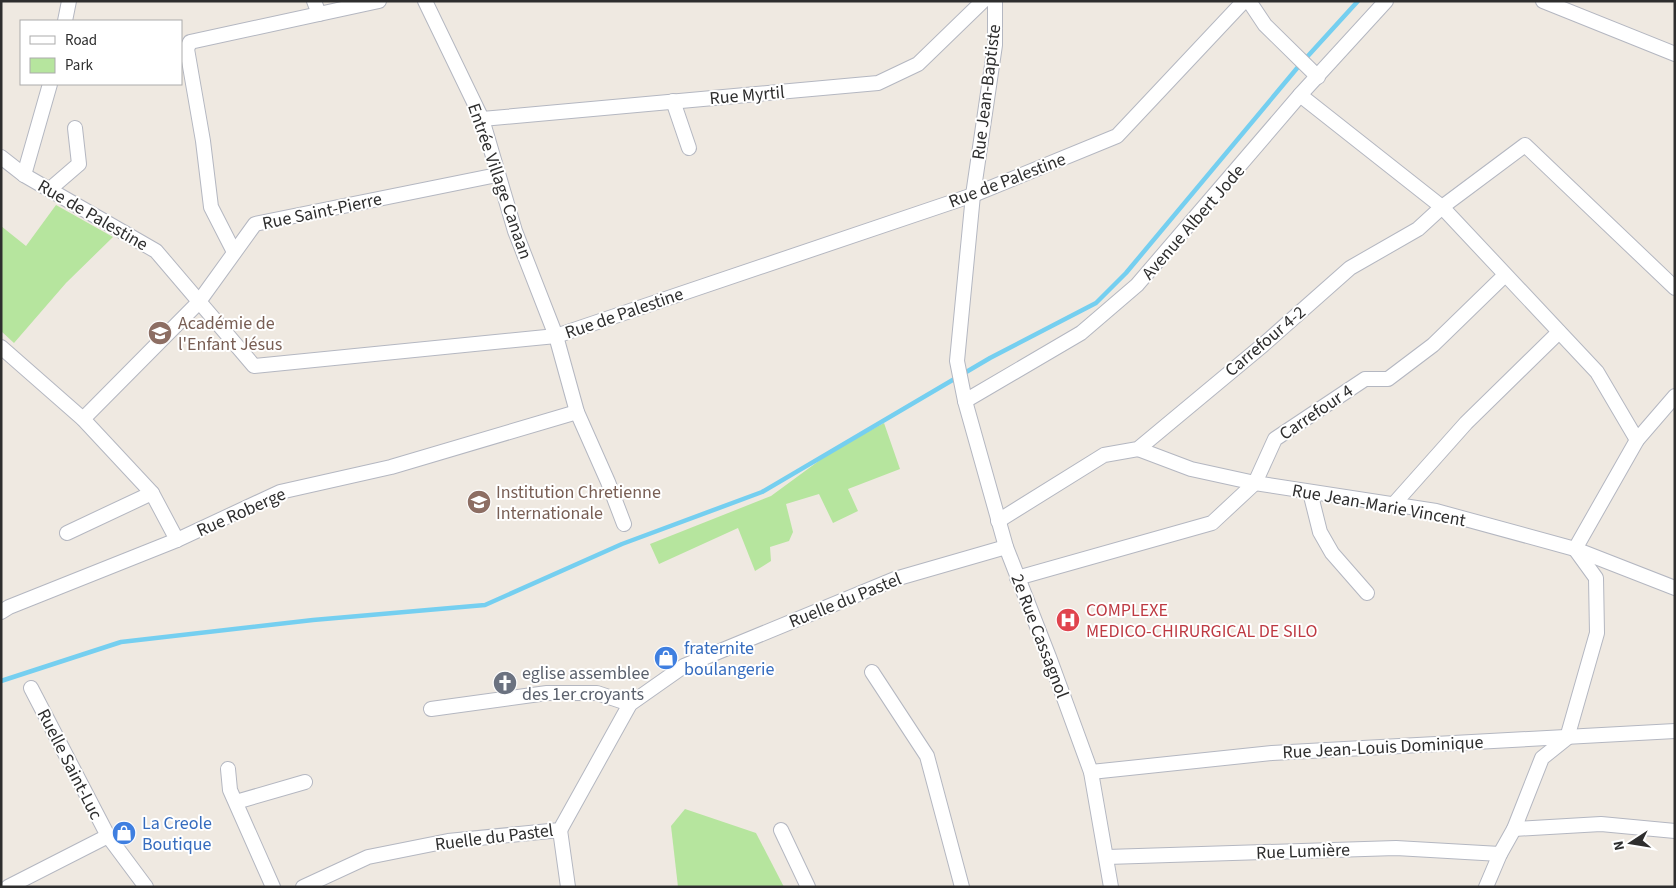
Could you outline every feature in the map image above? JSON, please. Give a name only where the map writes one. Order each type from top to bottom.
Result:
[{"type":"street","points":[[65,20],[69,1]]},
{"type":"street","points":[[234,252],[211,207],[203,141],[186,49],[190,42],[316,8],[379,1]]},
{"type":"street","name":"Entrée Village Canaan","points":[[425,1],[482,119],[514,231],[556,336],[577,412],[624,524]]},
{"type":"street","name":"Rue Myrtil","points":[[482,119],[878,83],[918,64],[983,1]]},
{"type":"street","name":"Rue Jean-Baptiste","points":[[961,386],[957,361],[973,195],[995,45],[995,1]]},
{"type":"street","name":"Rue de Palestine","points":[[1,157],[24,175],[156,251],[198,303],[254,366],[556,336],[973,195],[1116,136],[1244,1]]},
{"type":"street","points":[[1249,1],[1268,28],[1318,77]]},
{"type":"street","name":"Avenue Albert Jode","points":[[965,401],[1081,333],[1138,286],[1300,96],[1386,1]]},
{"type":"street","points":[[1544,1],[1675,54]]},
{"type":"street","points":[[24,175],[50,85]]},
{"type":"street","points":[[1300,96],[1442,207],[1597,372],[1637,440]]},
{"type":"street","points":[[673,102],[689,148]]},
{"type":"street","points":[[50,189],[79,164],[75,128]]},
{"type":"street","name":"Carrefour 4-2","points":[[998,521],[1104,455],[1138,449],[1263,345],[1350,268],[1418,229],[1442,207],[1525,145],[1675,288]]},
{"type":"street","name":"Rue Saint-Pierre","points":[[83,419],[198,303],[255,224],[497,175]]},
{"type":"street","name":"Carrefour 4","points":[[1017,578],[1212,522],[1255,483],[1275,439],[1365,379],[1388,379],[1433,345],[1506,275]]},
{"type":"street","points":[[1393,505],[1466,423],[1559,332]]},
{"type":"street","points":[[1,347],[83,419],[152,493],[178,540]]},
{"type":"street","name":"2e Rue Cassagnol","points":[[961,386],[1006,547],[1091,772],[1111,887]]},
{"type":"street","points":[[1486,887],[1500,854],[1514,829],[1542,758],[1567,738],[1597,633],[1596,578],[1575,549],[1637,440],[1675,396]]},
{"type":"street","name":"Rue Roberge","points":[[1,612],[9,607],[178,540],[280,492],[391,467],[577,412]]},
{"type":"street","name":"Rue Jean-Marie Vincent","points":[[1138,449],[1191,469],[1255,483],[1436,511],[1575,549],[1675,588]]},
{"type":"street","points":[[1310,492],[1320,532],[1332,553],[1367,593]]},
{"type":"street","points":[[67,533],[152,493]]},
{"type":"street","name":"Ruelle du Pastel","points":[[303,887],[368,858],[448,841],[560,830],[630,704],[684,666],[894,579],[1006,547]]},
{"type":"street","points":[[872,672],[927,756],[962,887]]},
{"type":"street","name":"Ruelle Saint-Luc","points":[[31,688],[108,836],[146,887]]},
{"type":"street","points":[[431,709],[547,693],[597,692],[630,704]]},
{"type":"street","name":"Rue Jean-Louis Dominique","points":[[1091,772],[1272,753],[1675,731]]},
{"type":"street","points":[[228,769],[230,790],[273,887]]},
{"type":"street","points":[[236,802],[305,782]]},
{"type":"street","points":[[1514,829],[1601,824],[1675,831]]},
{"type":"street","points":[[560,830],[568,887]]},
{"type":"street","points":[[781,830],[808,887]]},
{"type":"street","points":[[8,887],[108,836]]},
{"type":"street","name":"Rue Lumière","points":[[1107,857],[1396,848],[1500,854]]},
{"type":"green space","points":[[56,205],[113,237],[66,283],[14,343],[1,331],[1,226],[26,246]]},
{"type":"green space","points":[[884,423],[900,469],[848,489],[858,511],[833,523],[819,494],[786,504],[793,532],[789,541],[770,547],[771,561],[755,571],[738,528],[659,564],[650,544],[771,496],[831,452]]},
{"type":"green space","points":[[685,809],[756,833],[784,887],[678,887],[671,826]]},
{"type":"waterway","points":[[1307,57],[1358,1]]},
{"type":"waterway","points":[[1,681],[121,642],[313,620],[485,605],[622,544],[762,492],[990,358],[1096,303],[1126,273],[1298,67]]},
{"type":"place","name":"Académie de l'Enfant Jésus","points":[[160,333]]},
{"type":"place","name":"Institution Chretienne Internationale","points":[[479,502]]},
{"type":"place","name":"COMPLEXE MEDICO-CHIRURGICAL DE SILO","points":[[1068,620]]},
{"type":"place","name":"fraternite boulangerie","points":[[666,658]]},
{"type":"place","name":"eglise assemblee des 1er croyants","points":[[505,683]]},
{"type":"place","name":"La Creole Boutique","points":[[124,833]]}]
